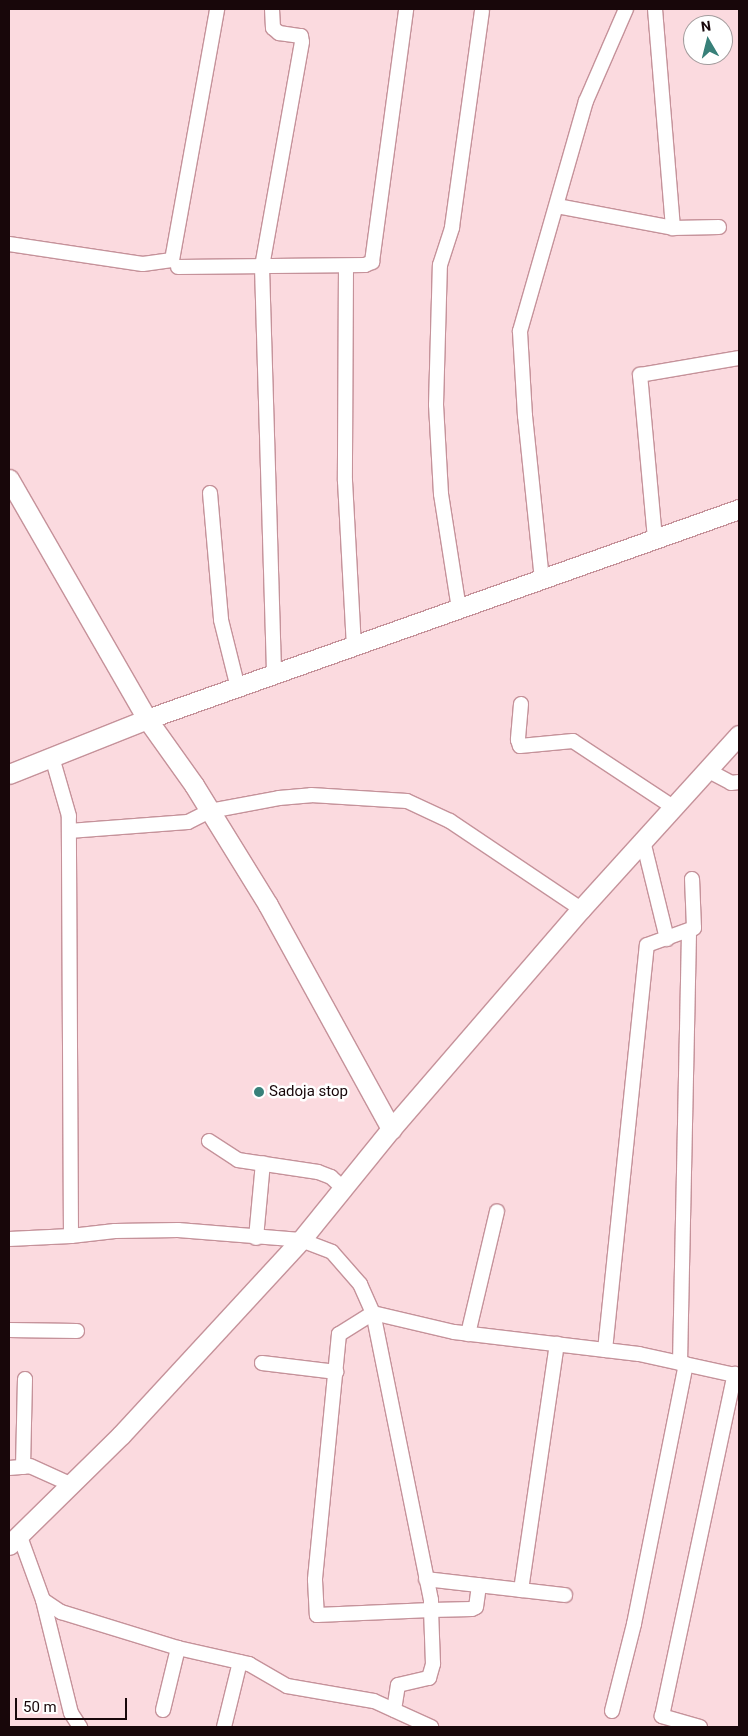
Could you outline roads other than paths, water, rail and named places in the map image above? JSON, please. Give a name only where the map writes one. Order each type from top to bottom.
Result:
[{"type":"street","points":[[9,244],[143,264],[172,260],[217,9]]},
{"type":"street","points":[[272,9],[274,28],[279,33],[301,36],[302,42],[262,267],[274,676]]},
{"type":"street","points":[[178,267],[346,266],[368,264],[374,257],[406,9]]},
{"type":"street","points":[[542,580],[525,416],[520,331],[586,101],[626,9]]},
{"type":"street","points":[[655,9],[673,228]]},
{"type":"street","points":[[460,609],[446,538],[440,475],[436,405],[440,265],[452,226],[482,10]]},
{"type":"street","points":[[557,206],[673,228],[719,227]]},
{"type":"street","points":[[346,266],[345,482],[354,647]]},
{"type":"street","points":[[655,539],[640,375],[739,358]]},
{"type":"street","points":[[9,479],[147,719],[210,811],[268,905],[391,1129]]},
{"type":"street","points":[[210,493],[221,620],[238,688]]},
{"type":"street","points":[[9,774],[147,719],[274,676],[739,509]]},
{"type":"street","points":[[521,704],[518,740],[520,746],[573,741],[673,807]]},
{"type":"street","points":[[73,1725],[43,1600],[14,1539],[121,1435],[301,1240],[391,1129],[581,909],[739,735]]},
{"type":"street","points":[[52,757],[69,816],[70,1236]]},
{"type":"street","points":[[707,770],[731,783],[739,782]]},
{"type":"street","points":[[69,831],[188,822],[210,811],[279,798],[311,795],[407,801],[450,821],[581,909]]},
{"type":"street","points":[[643,841],[667,939]]},
{"type":"street","points":[[605,1350],[648,944],[689,932],[694,928],[692,880]]},
{"type":"street","points":[[612,1711],[634,1624],[683,1363],[689,932]]},
{"type":"street","points":[[209,1141],[238,1160],[318,1172],[331,1177],[344,1188]]},
{"type":"street","points":[[256,1238],[263,1163]]},
{"type":"street","points":[[468,1334],[497,1211]]},
{"type":"street","points":[[9,1239],[70,1236],[115,1231],[178,1230],[256,1238],[301,1240],[332,1252],[360,1284],[373,1313],[431,1610],[433,1664],[429,1678],[398,1685],[394,1710]]},
{"type":"street","points":[[479,1585],[476,1607],[472,1609],[317,1615],[315,1580],[339,1334],[373,1313],[468,1334],[605,1350],[683,1363],[737,1375],[662,1716],[700,1727]]},
{"type":"street","points":[[9,1330],[77,1330]]},
{"type":"street","points":[[521,1590],[557,1344]]},
{"type":"street","points":[[262,1363],[336,1372]]},
{"type":"street","points":[[23,1467],[24,1380]]},
{"type":"street","points":[[9,1468],[30,1466],[70,1484]]},
{"type":"street","points":[[426,1578],[565,1595]]},
{"type":"street","points":[[43,1600],[61,1612],[178,1648],[240,1662],[287,1686],[374,1701],[431,1727]]},
{"type":"street","points":[[163,1710],[178,1648]]},
{"type":"street","points":[[224,1727],[240,1662]]},
{"type":"place","name":"Sadoja stop","points":[[259,1092]]}]
